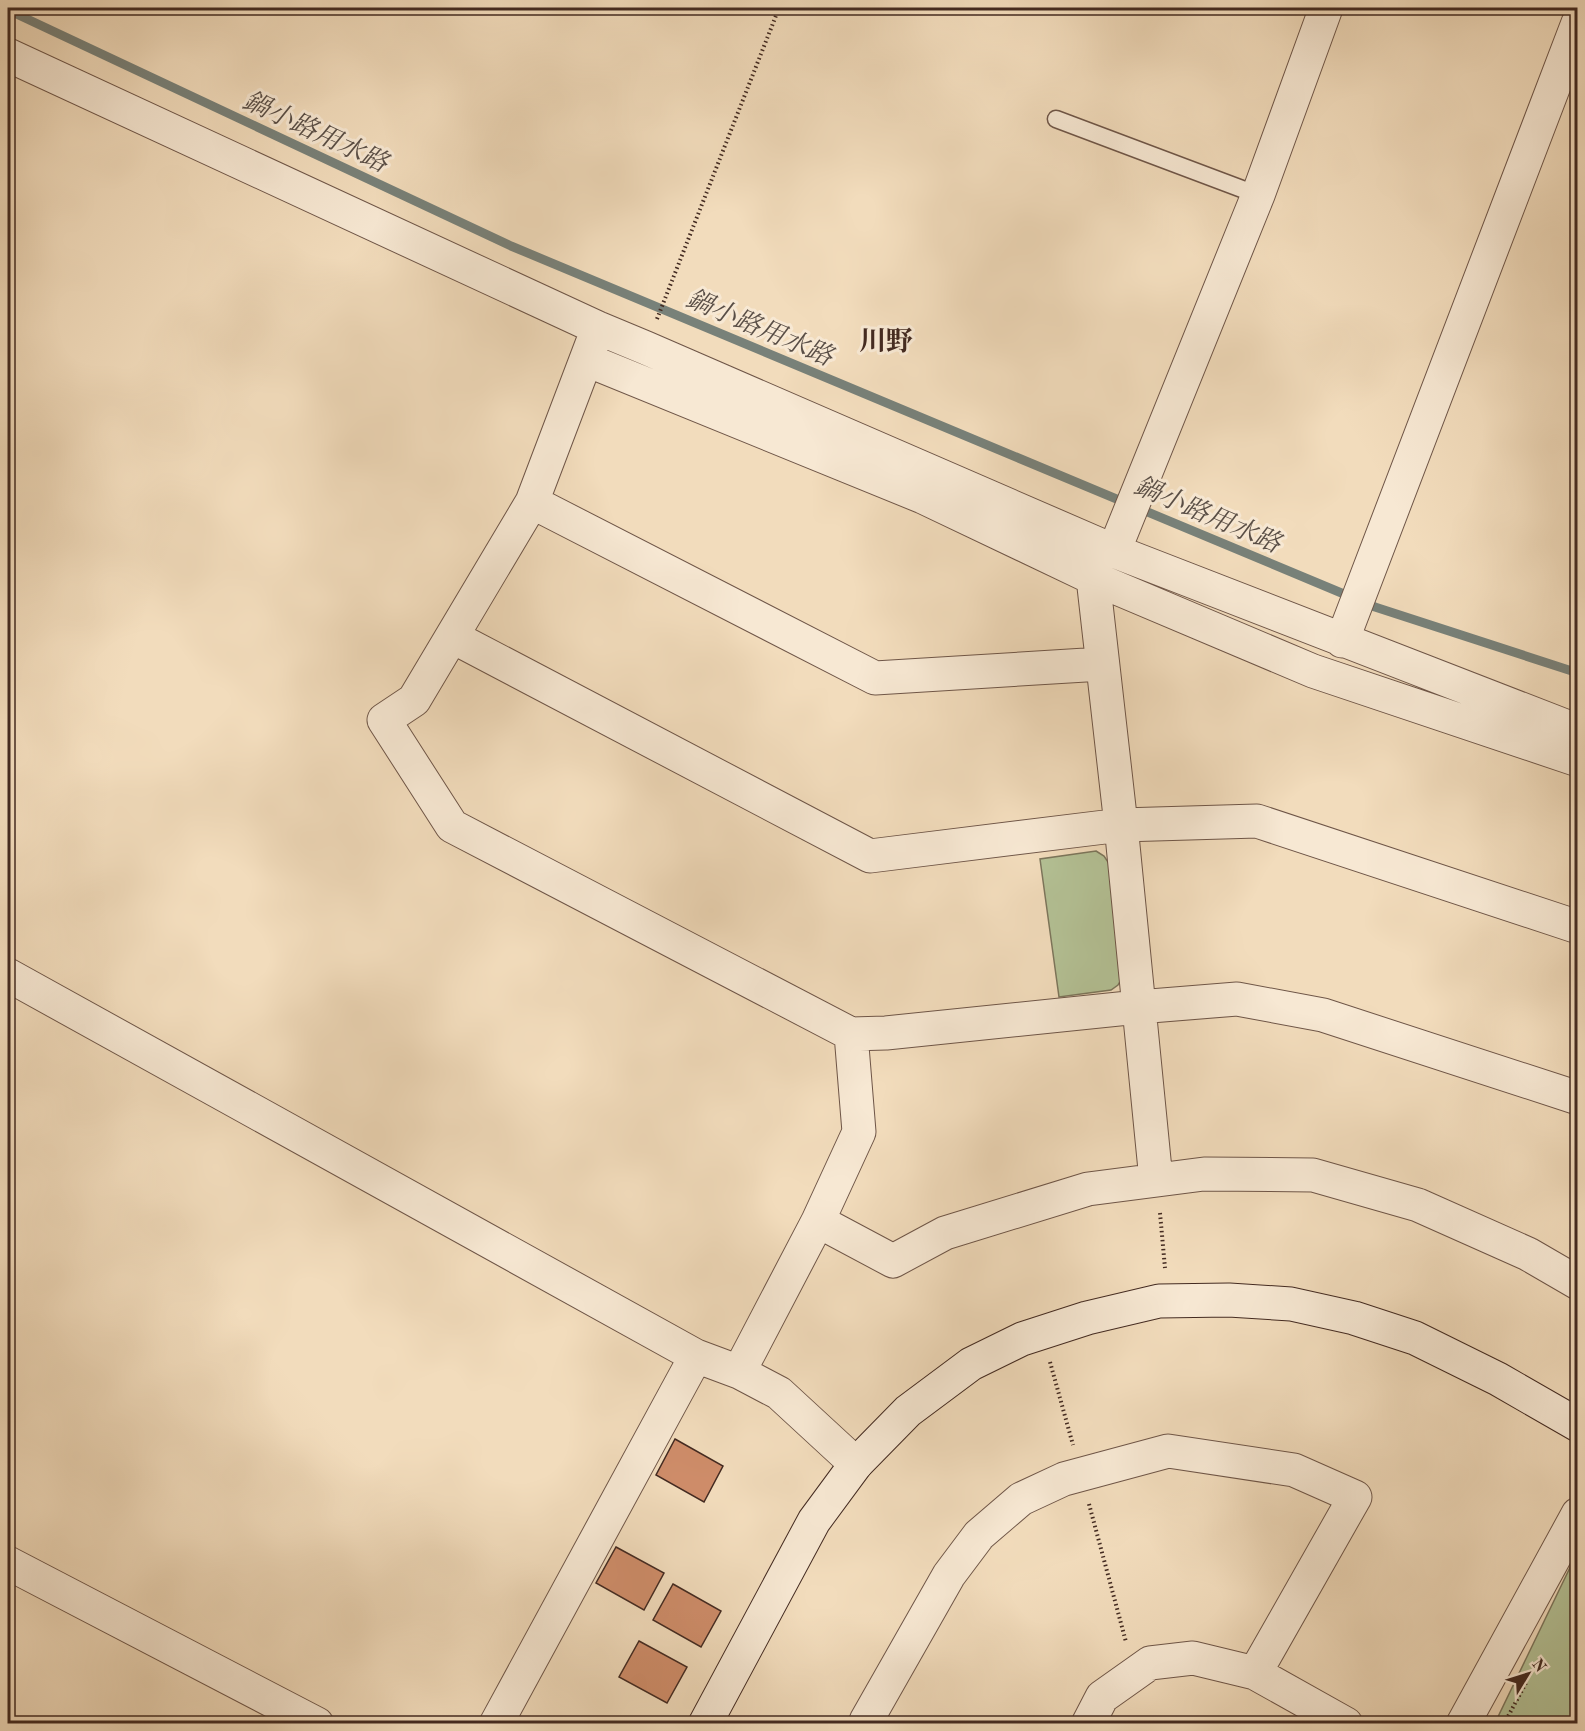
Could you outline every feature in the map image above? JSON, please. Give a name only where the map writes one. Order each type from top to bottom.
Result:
[{"type":"street","points":[[1114,551],[1258,195],[1326,8]]},
{"type":"street","points":[[1348,627],[1578,24]]},
{"type":"street","points":[[8,55],[598,328],[1114,551],[1348,627],[1578,731]]},
{"type":"street","points":[[598,328],[532,502],[414,700],[384,720],[452,826],[851,1034],[886,1033],[1237,999],[1323,1016],[1578,1098]]},
{"type":"street","points":[[587,360],[923,497],[1093,578],[1313,671],[1578,760]]},
{"type":"street","points":[[532,502],[875,678],[1102,664]]},
{"type":"street","points":[[1093,578],[1121,825],[1156,1180]]},
{"type":"street","points":[[453,637],[870,856],[1121,825],[1257,821],[1578,927]]},
{"type":"street","points":[[8,975],[696,1356],[739,1372],[779,1393],[856,1464]]},
{"type":"street","points":[[739,1372],[818,1221],[859,1132],[851,1034]]},
{"type":"street","points":[[818,1221],[894,1261],[945,1233],[1088,1189],[1204,1174],[1313,1175],[1418,1204],[1528,1254],[1578,1283]]},
{"type":"street","points":[[705,1724],[814,1521],[856,1464],[908,1411],[971,1364],[1022,1339],[1087,1318],[1159,1301],[1229,1300],[1291,1304],[1354,1318],[1415,1338],[1498,1379],[1578,1425]]},
{"type":"street","points":[[496,1724],[696,1356]]},
{"type":"street","points":[[870,1724],[866,1721],[949,1575],[979,1535],[1021,1499],[1064,1479],[1168,1451],[1294,1470],[1355,1497],[1255,1673]]},
{"type":"street","points":[[1463,1724],[1578,1514]]},
{"type":"street","points":[[8,1563],[317,1724]]},
{"type":"street","points":[[1088,1724],[1102,1697],[1149,1663],[1193,1658],[1255,1673],[1346,1724]]},
{"type":"lane","points":[[1056,119],[1258,195]]},
{"type":"path","points":[[646,348],[779,8]]},
{"type":"path","points":[[1156,1180],[1165,1276]]},
{"type":"path","points":[[1050,1362],[1135,1673]]},
{"type":"green space","points":[[1096,851],[1104,856],[1110,865],[1123,977],[1111,990],[1059,997],[1040,859]]},
{"type":"green space","points":[[1577,1553],[1577,1723],[1495,1723]]},
{"type":"building","points":[[675,1439],[723,1466],[704,1502],[656,1475]]},
{"type":"building","points":[[616,1547],[664,1573],[644,1610],[596,1583]]},
{"type":"building","points":[[673,1584],[721,1611],[701,1647],[653,1620]]},
{"type":"building","points":[[639,1641],[687,1667],[667,1703],[619,1677]]},
{"type":"waterway","name":"鍋小路用水路","points":[[8,10],[511,246],[1375,607],[1578,673]]},
{"type":"district","name":"川野","points":[[886,341]]}]
